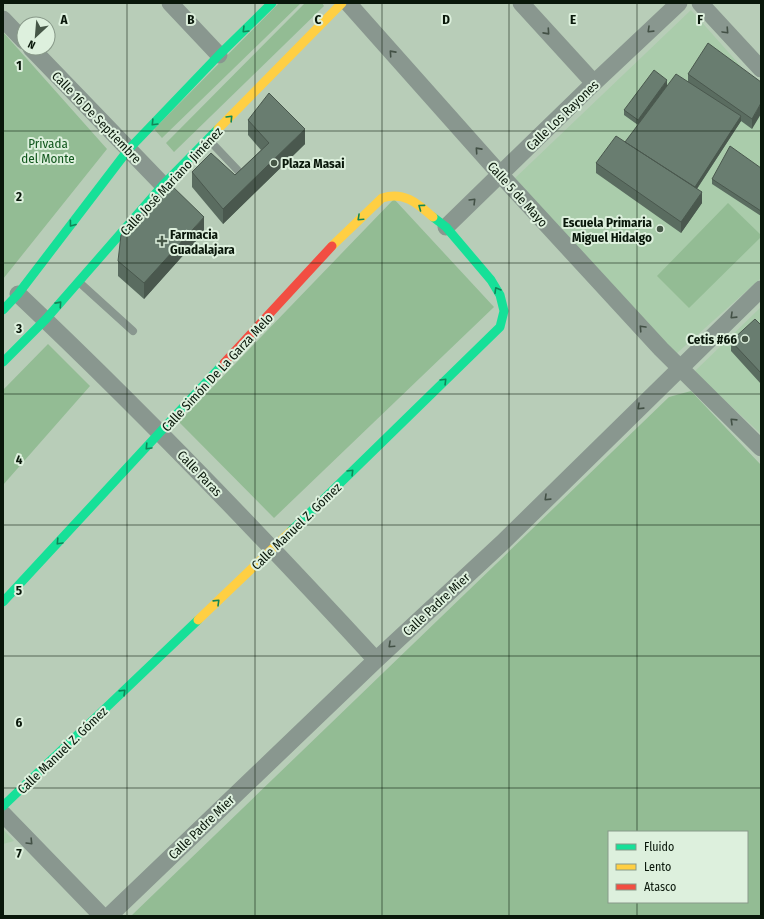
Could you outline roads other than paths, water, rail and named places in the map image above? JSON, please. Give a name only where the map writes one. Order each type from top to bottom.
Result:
[{"type":"street","points":[[170,3],[219,55]]},
{"type":"street","points":[[3,310],[18,294],[128,150],[219,55],[272,3]]},
{"type":"street","name":"Calle José Mariano Jiménez","points":[[3,362],[46,320],[163,185],[209,140],[342,3]]},
{"type":"street","name":"Calle 5 de Mayo","points":[[348,3],[500,174],[679,368],[761,448]]},
{"type":"street","points":[[521,3],[594,84]]},
{"type":"street","name":"Calle Los Rayones","points":[[446,228],[500,174],[679,3]]},
{"type":"street","points":[[700,3],[761,69]]},
{"type":"street","points":[[3,19],[16,33]]},
{"type":"street","name":"Calle 16 De Septiembre","points":[[39,56],[163,185]]},
{"type":"street","name":"Calle Simón De La Garza Melo","points":[[3,602],[340,238],[382,198],[391,195],[406,198],[419,205],[446,228]]},
{"type":"street","name":"Calle Manuel Z. Gómez","points":[[3,806],[273,549],[500,327],[504,311],[500,295],[491,280],[446,228]]},
{"type":"street","name":"Calle Padre Mier","points":[[109,916],[376,660],[502,542],[761,289]]},
{"type":"street","name":"Calle Paras","points":[[18,294],[161,433],[273,549],[376,660]]},
{"type":"street","points":[[3,814],[102,916]]},
{"type":"lane","points":[[209,140],[246,179]]},
{"type":"lane","points":[[79,282],[133,331]]},
{"type":"place","name":"Plaza Masai","points":[[274,163]]},
{"type":"place","name":"Escuela Primaria Miguel Hidalgo","points":[[660,229]]},
{"type":"place","name":"Farmacia Guadalajara","points":[[162,241]]},
{"type":"place","name":"Cetis #66","points":[[745,339]]},
{"type":"park label","name":"Privada del Monte","points":[[48,150]]}]
